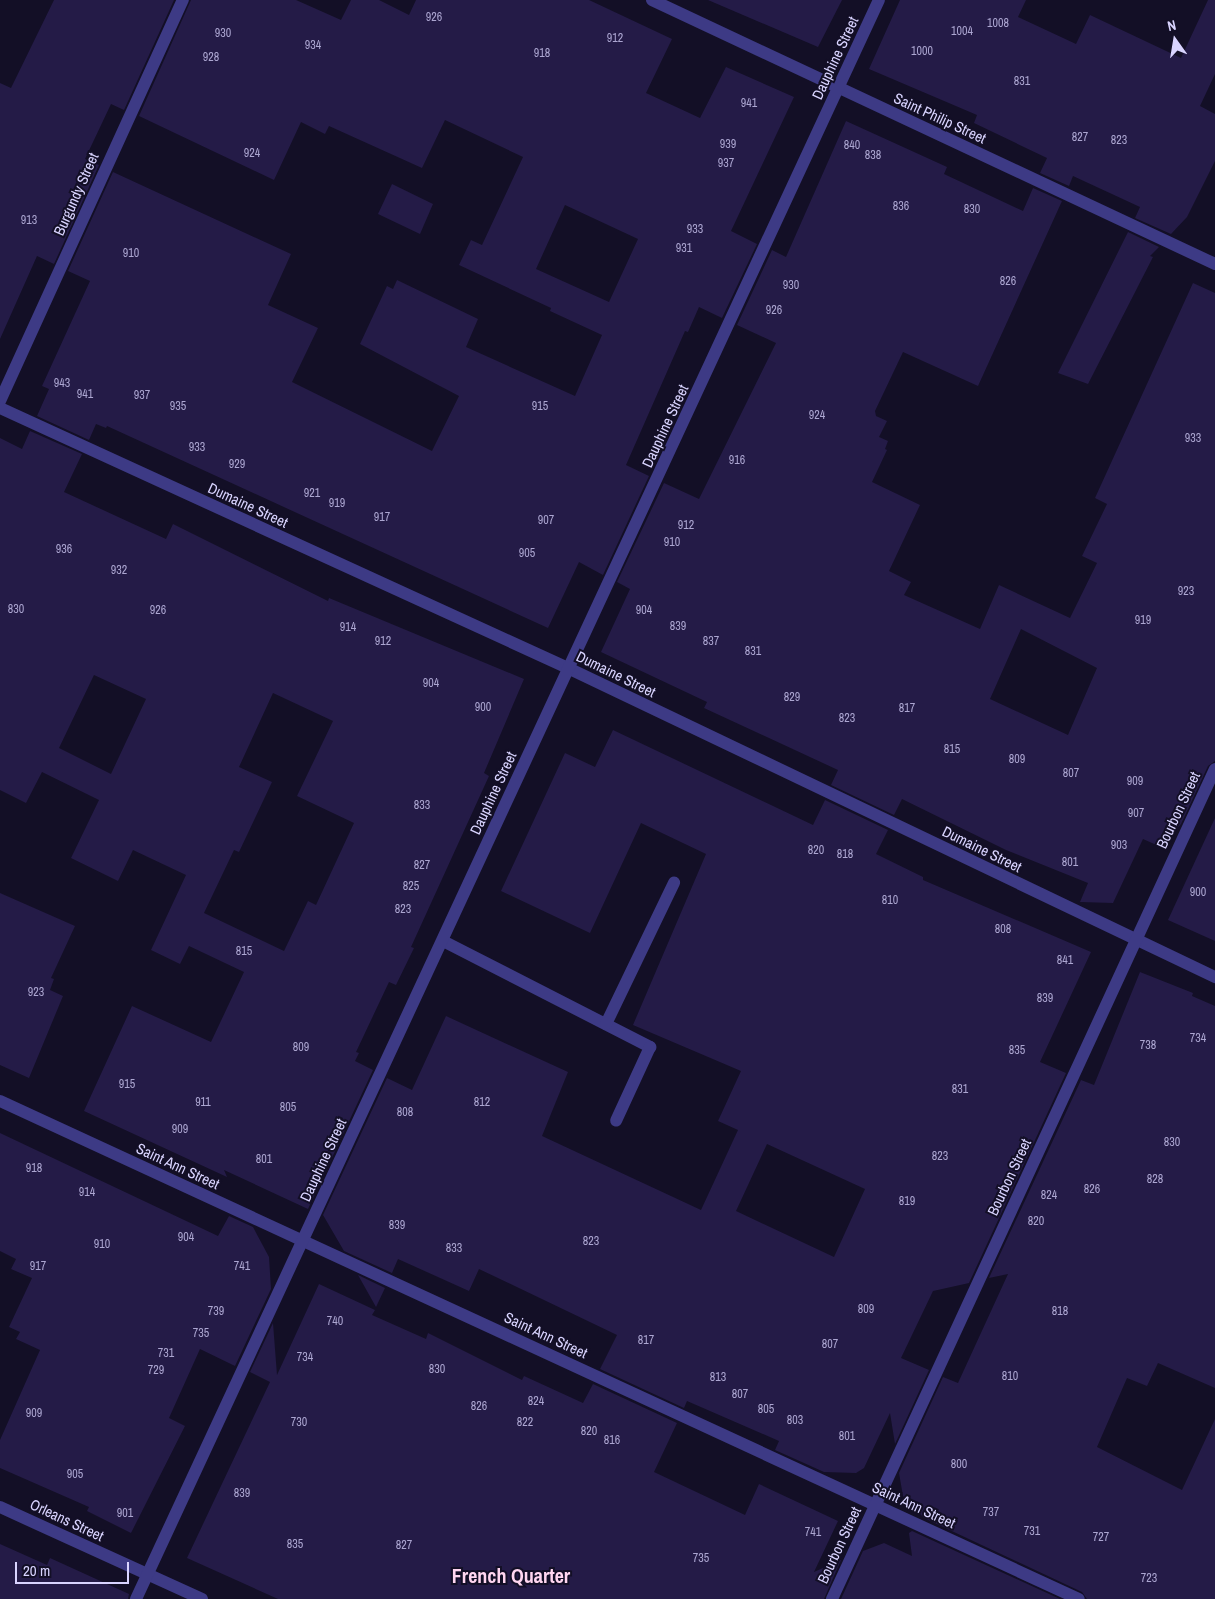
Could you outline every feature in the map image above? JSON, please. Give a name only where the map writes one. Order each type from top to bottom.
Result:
[{"type":"street","name":"Burgundy Street","points":[[0,401],[182,0]]},
{"type":"street","name":"Saint Philip Street","points":[[652,0],[1215,264]]},
{"type":"street","name":"Dauphine Street","points":[[136,1599],[570,669],[879,0]]},
{"type":"street","name":"Dumaine Street","points":[[0,408],[570,669],[1136,941],[1215,977]]},
{"type":"street","name":"Bourbon Street","points":[[832,1599],[1215,769]]},
{"type":"street","points":[[606,1024],[674,883]]},
{"type":"street","points":[[443,941],[650,1047],[616,1121]]},
{"type":"street","name":"Saint Ann Street","points":[[0,1102],[1079,1599]]},
{"type":"street","name":"Orleans Street","points":[[0,1507],[202,1599]]},
{"type":"building","points":[[54,0],[174,0],[124,110],[111,104],[85,159],[99,165],[54,264],[37,256],[0,339],[0,83],[11,88]]},
{"type":"building","points":[[191,0],[296,0],[341,20],[351,0],[379,0],[409,15],[416,0],[589,0],[672,39],[646,93],[700,118],[726,67],[794,97],[731,231],[757,244],[722,318],[699,307],[688,332],[685,331],[626,465],[649,476],[603,575],[579,562],[548,628],[107,426],[106,428],[96,424],[89,440],[37,416],[49,389],[42,386],[90,281],[68,271],[113,172],[291,254],[268,305],[318,328],[292,382],[432,451],[459,396],[360,344],[387,286],[393,289],[397,280],[478,319],[466,347],[575,396],[602,335],[550,311],[551,308],[459,265],[471,240],[482,245],[523,157],[445,120],[422,168],[329,126],[325,134],[301,122],[274,180],[139,116]],"holes":[[[565,205],[638,239],[609,302],[536,269]]]},
{"type":"building","points":[[708,0],[842,0],[818,47]]},
{"type":"building","points":[[900,0],[1026,0],[1018,17],[1076,44],[1090,15],[1181,58],[1208,0],[1215,0],[1215,74],[1200,106],[1215,114],[1215,161],[1187,217],[1171,234],[1135,218],[1140,207],[1073,176],[1069,186],[1040,173],[1047,158],[974,123],[977,115],[869,69]]},
{"type":"building","points":[[846,121],[947,167],[944,174],[1023,211],[1033,188],[1062,201],[978,386],[903,352],[875,411],[876,416],[887,421],[879,437],[888,441],[885,449],[887,450],[872,482],[920,505],[889,571],[911,582],[904,595],[980,629],[999,585],[1070,618],[1097,563],[1082,556],[1107,504],[1095,498],[1193,283],[1215,293],[1215,761],[1208,766],[1181,824],[1161,847],[1143,839],[1113,903],[1080,902],[1088,883],[1006,850],[902,799],[894,815],[831,785],[838,770],[704,708],[707,702],[601,652],[630,589],[617,582],[664,483],[699,499],[776,343],[737,325],[772,250],[786,257]],"holes":[[[1021,629],[1097,668],[1068,735],[990,699]]]},
{"type":"building","points":[[392,184],[433,204],[420,234],[378,214]]},
{"type":"building","points":[[1128,232],[1159,247],[1150,256],[1153,257],[1088,384],[1058,373]]},
{"type":"building","points":[[30,431],[82,454],[64,492],[166,539],[173,524],[328,601],[329,598],[524,679],[484,773],[489,776],[411,947],[414,948],[396,985],[389,982],[356,1052],[359,1053],[355,1061],[373,1070],[308,1209],[224,1170],[227,1177],[84,1111],[132,1006],[211,1042],[244,972],[189,946],[180,964],[151,950],[186,875],[133,850],[118,881],[71,858],[99,800],[42,772],[26,803],[0,790],[0,438],[22,449]],"holes":[[[94,675],[146,699],[111,774],[59,748]],[[273,693],[333,721],[297,796],[354,823],[316,905],[308,901],[284,951],[204,913],[234,850],[239,852],[272,782],[239,767]]]},
{"type":"building","points":[[613,730],[813,825],[825,800],[888,830],[876,854],[923,877],[923,880],[1091,952],[1040,1062],[1066,1073],[969,1283],[933,1291],[901,1358],[929,1370],[895,1444],[890,1413],[864,1468],[856,1473],[824,1472],[775,1450],[779,1441],[687,1401],[684,1408],[600,1369],[617,1335],[479,1269],[469,1291],[398,1259],[392,1273],[344,1251],[323,1215],[387,1078],[412,1090],[446,1016],[568,1072],[542,1136],[701,1210],[738,1130],[718,1121],[741,1071],[633,1025],[706,854],[641,823],[590,933],[501,891],[565,753],[595,767]],"holes":[[[767,1144],[865,1189],[834,1257],[736,1211]]]},
{"type":"building","points":[[1215,818],[1215,941],[1168,920]]},
{"type":"building","points":[[0,893],[75,926],[51,978],[54,979],[50,990],[63,996],[29,1078],[0,1065]]},
{"type":"building","points":[[1140,972],[1193,993],[1192,996],[1215,1006],[1215,1388],[1158,1363],[1147,1386],[1127,1378],[1097,1447],[1182,1490],[1215,1419],[1215,1599],[1087,1599],[1082,1592],[924,1518],[903,1496],[899,1473],[943,1377],[958,1383],[1008,1274],[989,1278],[1081,1080],[1094,1085]]},
{"type":"building","points":[[0,1133],[218,1236],[229,1216],[253,1227],[269,1257],[271,1289],[235,1366],[200,1349],[169,1418],[185,1426],[131,1533],[87,1511],[89,1507],[0,1468],[0,1440],[40,1350],[16,1339],[20,1332],[9,1327],[32,1278],[11,1269],[16,1259],[0,1251]]},
{"type":"building","points":[[358,1275],[385,1288],[376,1307]]},
{"type":"building","points":[[319,1284],[375,1310],[372,1315],[426,1339],[428,1333],[522,1380],[524,1376],[583,1403],[593,1384],[677,1423],[654,1472],[745,1515],[759,1484],[838,1521],[814,1572],[841,1560],[824,1599],[278,1599],[187,1558],[270,1382],[250,1372],[273,1323],[277,1375]]},
{"type":"building","points":[[912,1531],[1060,1599],[841,1599],[863,1551],[884,1543],[912,1556],[909,1533]]},
{"type":"building","points":[[0,1544],[47,1565],[50,1558],[129,1594],[128,1599],[0,1599]]},
{"type":"district","name":"French Quarter","points":[[511,1575]]}]
